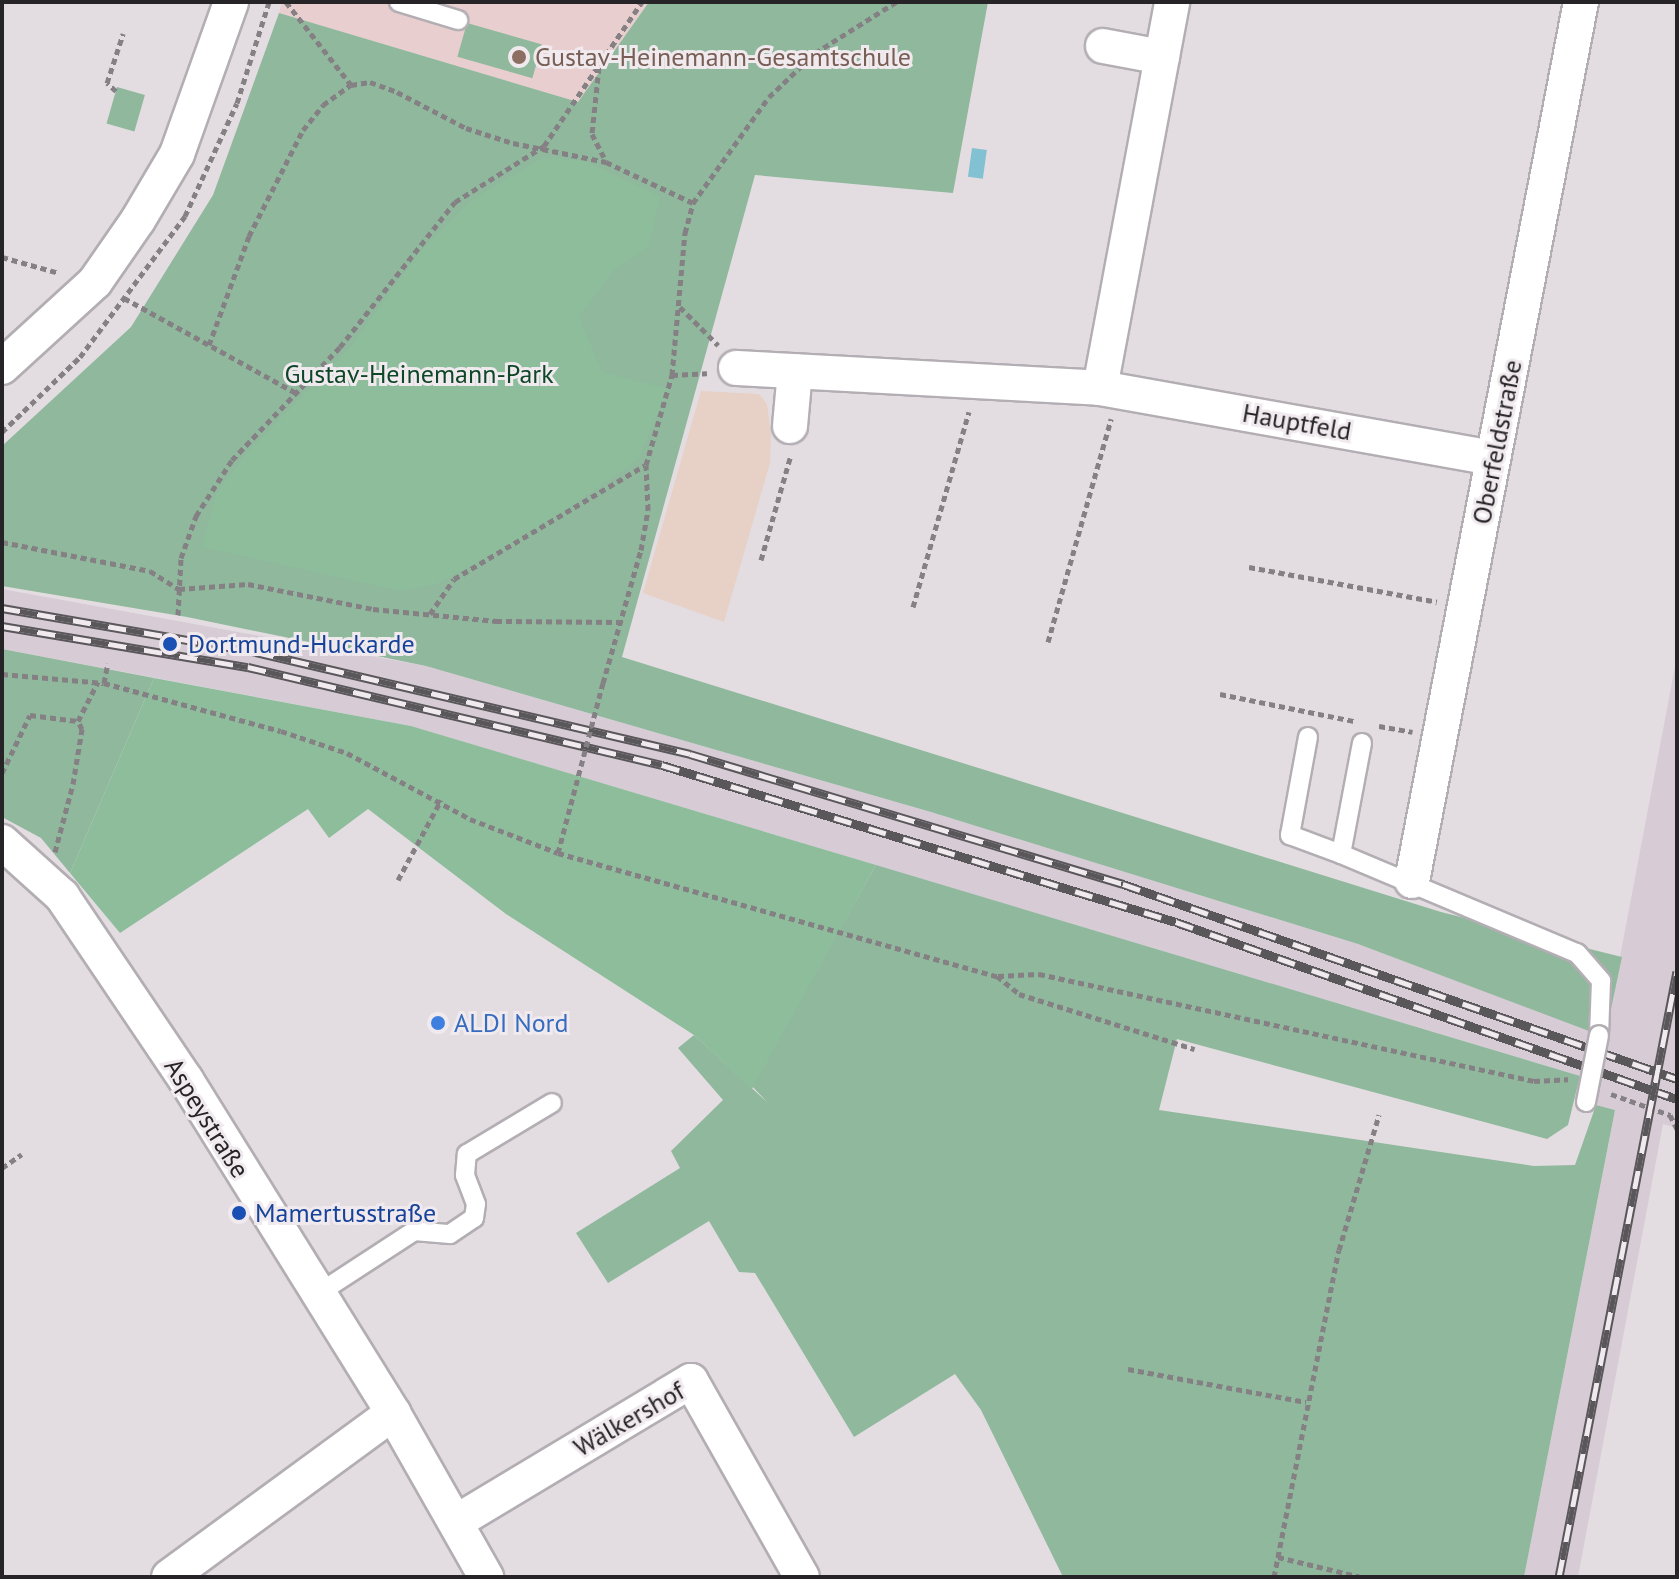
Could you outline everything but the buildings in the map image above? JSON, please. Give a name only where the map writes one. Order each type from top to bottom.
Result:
[{"type":"street","points":[[2,367],[95,282],[177,154],[231,2]]},
{"type":"street","points":[[1110,390],[1172,2]]},
{"type":"street","name":"Oberfeldstraße","points":[[1412,881],[1581,2]]},
{"type":"street","points":[[1103,46],[1162,57]]},
{"type":"street","name":"Hauptfeld","points":[[736,368],[1110,390],[1493,458]]},
{"type":"street","points":[[790,426],[795,371]]},
{"type":"street","name":"Aspeystraße","points":[[2,842],[47,882],[186,1080],[316,1295],[393,1413],[486,1577]]},
{"type":"street","name":"Wälkershof","points":[[456,1522],[691,1381],[802,1577]]},
{"type":"street","points":[[169,1577],[393,1413]]},
{"type":"lane","points":[[399,2],[458,20]]},
{"type":"lane","points":[[1308,737],[1290,835],[1412,881],[1577,953],[1601,981],[1599,1035],[1590,1092]]},
{"type":"lane","points":[[1341,854],[1362,743]]},
{"type":"lane","points":[[316,1295],[414,1231],[450,1234],[474,1218],[476,1204],[465,1175],[467,1154],[552,1103]]},
{"type":"path","points":[[286,2],[351,85]]},
{"type":"path","points":[[178,615],[181,558],[196,516],[232,460],[340,347],[455,202],[544,146],[642,2]]},
{"type":"path","points":[[558,853],[618,622],[641,550],[648,510],[646,465],[672,375],[685,233],[693,203],[769,97],[815,53],[896,2]]},
{"type":"path","points":[[116,91],[107,83],[123,34]]},
{"type":"path","points":[[601,61],[592,134],[606,162]]},
{"type":"path","points":[[209,345],[249,236],[303,130],[323,105],[351,85],[370,82],[466,128],[606,162],[693,203]]},
{"type":"path","points":[[2,257],[95,282]]},
{"type":"path","points":[[2,432],[80,357],[127,300],[296,393]]},
{"type":"path","points":[[680,306],[736,368]]},
{"type":"path","points":[[913,607],[978,380]]},
{"type":"path","points":[[1048,642],[1110,390]]},
{"type":"path","points":[[761,560],[792,452],[790,426]]},
{"type":"path","points":[[430,614],[454,579],[646,465]]},
{"type":"path","points":[[2,542],[150,571],[179,589],[248,584],[430,614],[618,622]]},
{"type":"path","points":[[1249,567],[1466,607]]},
{"type":"path","points":[[78,721],[101,682],[108,663]]},
{"type":"path","points":[[2,674],[101,682],[347,753],[441,800],[470,819],[558,853],[997,976],[1039,974],[1534,1081],[1570,1079],[1590,1092],[1670,1115],[1677,1129]]},
{"type":"path","points":[[1220,694],[1441,738]]},
{"type":"path","points":[[2,773],[30,715],[78,721]]},
{"type":"path","points":[[47,882],[73,784],[82,729],[78,721]]},
{"type":"path","points":[[398,880],[441,800]]},
{"type":"path","points":[[997,976],[1019,994],[1195,1049]]},
{"type":"path","points":[[1274,1577],[1306,1402],[1339,1250],[1379,1115]]},
{"type":"path","points":[[2,1168],[22,1154]]},
{"type":"path","points":[[1128,1369],[1306,1402]]},
{"type":"path","points":[[1278,1557],[1361,1577]]},
{"type":"shaded area","name":"Gustav-Heinemann-Gesamtschule","points":[[282,2],[649,2],[578,102],[279,13]]},
{"type":"shaded area","points":[[701,391],[759,394],[767,404],[771,434],[770,463],[724,622],[643,593]]},
{"type":"shaded area","points":[[2,589],[426,666],[931,812],[1358,944],[1605,1036],[1677,656],[1677,1128],[1663,1124],[1578,1577],[1524,1577],[1615,1110],[1576,1100],[1580,1076],[411,726],[2,649]]},
{"type":"green space","name":"Gustav-Heinemann-Park","points":[[649,2],[988,2],[953,193],[755,175],[622,657],[1441,912],[1622,957],[1605,1037],[1358,944],[931,812],[426,666],[187,617],[2,586],[2,446],[131,327],[213,195],[279,13],[578,102]]},
{"type":"green space","points":[[467,23],[542,44],[532,78],[457,57]]},
{"type":"green space","points":[[117,87],[145,95],[134,132],[107,124]]},
{"type":"green space","points":[[544,157],[585,161],[660,196],[649,247],[613,271],[579,317],[602,372],[668,389],[638,460],[519,541],[434,585],[400,591],[202,547],[216,494],[247,453],[350,347],[418,254],[473,199]]},
{"type":"green space","points":[[2,649],[154,678],[70,873],[41,838],[2,817]]},
{"type":"green space","points":[[154,678],[411,726],[876,865],[752,1089],[694,1035],[506,914],[368,809],[329,838],[308,809],[120,933],[70,873]]},
{"type":"green space","points":[[876,865],[1580,1076],[1568,1125],[1547,1139],[1177,1039],[1159,1110],[1534,1166],[1575,1165],[1596,1105],[1615,1110],[1524,1577],[1063,1577],[981,1410],[955,1374],[854,1437],[755,1273],[739,1272],[709,1221],[608,1283],[576,1233],[680,1168],[671,1151],[723,1100],[678,1048],[694,1035],[767,1102],[752,1086]]},
{"type":"water","points":[[972,148],[987,150],[983,179],[968,177]]},
{"type":"railway","points":[[2,608],[256,652],[690,754],[1123,884],[1677,1079]]},
{"type":"railway","points":[[2,626],[248,667],[662,765],[1176,922],[1677,1099]]},
{"type":"railway","points":[[1559,1577],[1677,971]]},
{"type":"place","name":"Gustav-Heinemann-Gesamtschule","points":[[519,57]]},
{"type":"place","name":"Dortmund-Huckarde","points":[[170,644]]},
{"type":"place","name":"ALDI Nord","points":[[438,1023]]},
{"type":"place","name":"Mamertusstraße","points":[[239,1213]]}]
